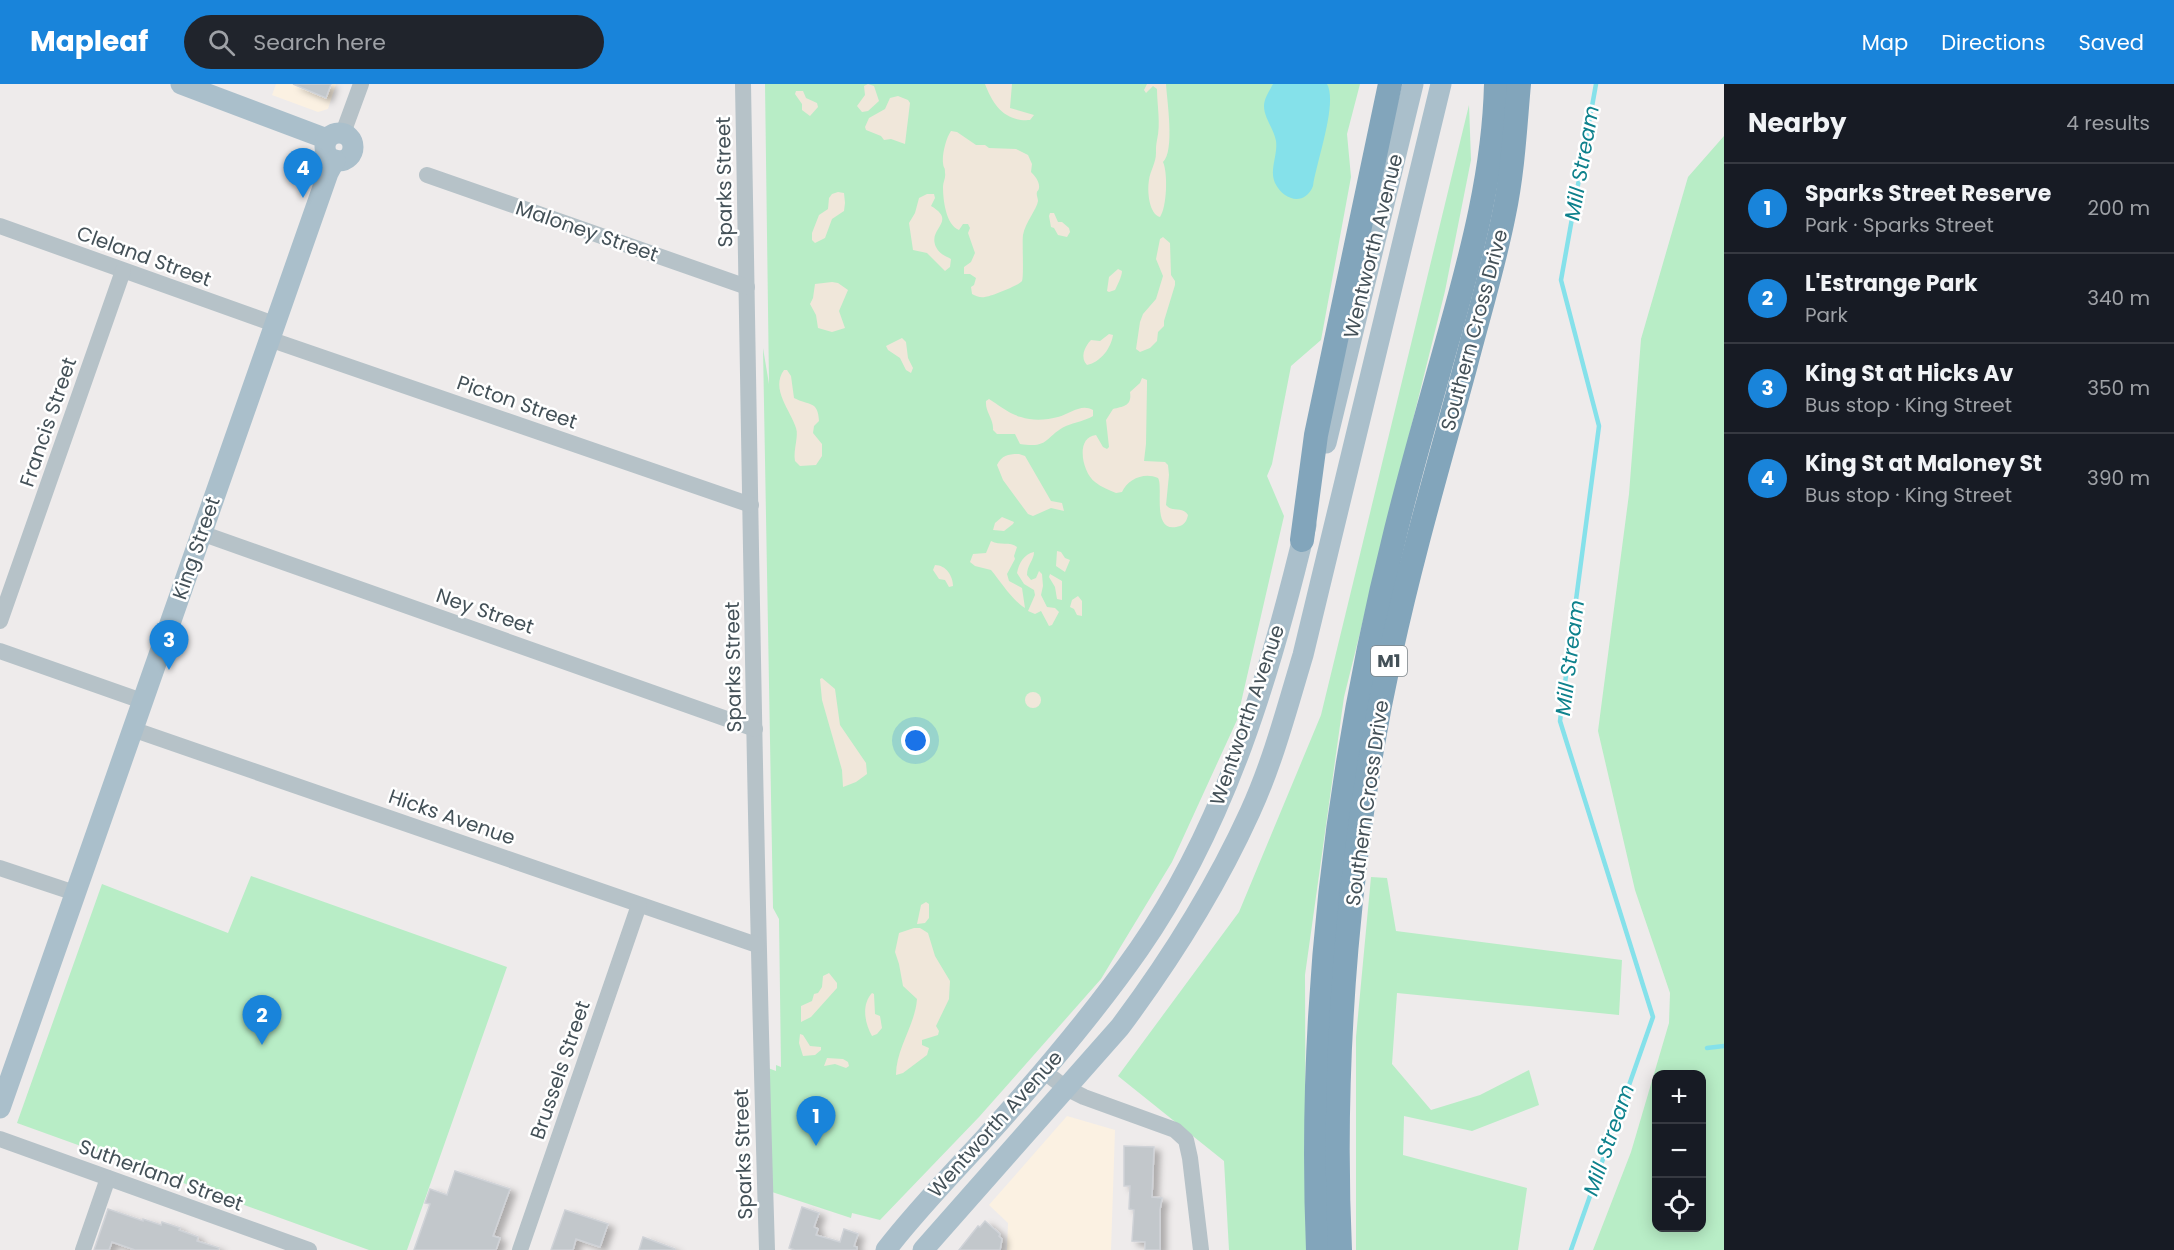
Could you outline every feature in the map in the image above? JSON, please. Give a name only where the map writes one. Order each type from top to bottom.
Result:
[{"type":"highway","points":[[1302,540],[1316,435],[1390,84]]},
{"type":"highway","name":"Southern Cross Drive","points":[[1318,1250],[1316,1089],[1325,951],[1355,712],[1396,528],[1473,249],[1489,166],[1496,84]]},
{"type":"highway","name":"Southern Cross Drive","points":[[1340,1250],[1338,1122],[1342,1016],[1351,903],[1368,775],[1390,654],[1422,520],[1484,296],[1504,213],[1512,164],[1519,84]]},
{"type":"main road","name":"Wentworth Avenue","points":[[886,1250],[911,1217],[1043,1071],[1106,993],[1140,947],[1204,834],[1244,739],[1271,654],[1302,540],[1413,84]]},
{"type":"main road","name":"Wentworth Avenue","points":[[923,1250],[1119,1027],[1148,989],[1213,886],[1251,811],[1278,736],[1303,655],[1441,84]]},
{"type":"main road","points":[[187,85],[335,136]]},
{"type":"main road","name":"King Street","points":[[0,1108],[328,173],[335,160],[325,151],[335,136]]},
{"type":"street","points":[[335,136],[361,84]]},
{"type":"street","name":"Sparks Street","points":[[743,84],[757,945],[767,1250]]},
{"type":"street","name":"Maloney Street","points":[[427,175],[747,287]]},
{"type":"street","name":"Cleland Street","points":[[0,226],[123,271],[272,332]]},
{"type":"street","name":"Francis Street","points":[[0,621],[123,271]]},
{"type":"street","name":"Picton Street","points":[[272,332],[751,505]]},
{"type":"street","name":"Ney Street","points":[[201,533],[755,729]]},
{"type":"street","points":[[0,651],[142,701]]},
{"type":"street","name":"Hicks Avenue","points":[[132,729],[757,945]]},
{"type":"street","points":[[0,868],[75,892]]},
{"type":"street","name":"Brussels Street","points":[[520,1250],[639,905]]},
{"type":"street","points":[[1043,1071],[1066,1088],[1175,1130],[1186,1140],[1201,1250]]},
{"type":"street","name":"Sutherland Street","points":[[0,1139],[309,1250]]},
{"type":"street","points":[[83,1250],[108,1178]]},
{"type":"shaded area","points":[[276,84],[336,84],[328,109],[318,112],[272,95]]},
{"type":"shaded area","points":[[1067,1116],[1115,1130],[1111,1250],[1007,1250],[1008,1223],[989,1205]]},
{"type":"green space","points":[[765,84],[1360,84],[1347,134],[1351,177],[1321,340],[1291,366],[1272,464],[1267,476],[1284,516],[1237,720],[1172,862],[1101,979],[979,1117],[880,1220],[852,1213],[851,1218],[769,1191],[768,1068],[776,1071],[776,1065],[781,1067],[779,919],[773,908],[763,348],[769,384]]},
{"type":"green space","points":[[1469,105],[1471,160],[1445,291],[1344,697],[1305,975],[1306,1250],[1229,1250],[1224,1161],[1118,1076],[1239,912],[1321,715]]},
{"type":"green space","points":[[1724,136],[1724,1250],[1593,1250],[1631,1152],[1652,1081],[1652,1232],[1706,1232],[1706,1070],[1655,1070],[1669,1023],[1670,993],[1635,890],[1598,731],[1629,494],[1641,339],[1688,177]]},
{"type":"green space","points":[[251,876],[507,967],[407,1250],[369,1250],[17,1123],[102,884],[228,933]]},
{"type":"green space","points":[[1371,877],[1387,878],[1396,931],[1622,960],[1619,1015],[1397,993],[1392,1064],[1431,1110],[1480,1095],[1529,1070],[1539,1105],[1472,1131],[1404,1116],[1403,1155],[1527,1188],[1518,1250],[1356,1250],[1356,1037]]},
{"type":"sand","points":[[868,84],[874,86],[879,101],[868,111],[862,112],[857,106],[865,95],[864,86]]},
{"type":"sand","points":[[985,84],[1012,84],[1010,108],[1034,115],[1030,120],[1021,120],[1007,115],[996,105]]},
{"type":"sand","points":[[1147,84],[1166,84],[1169,113],[1169,148],[1163,162],[1166,190],[1160,217],[1153,212],[1148,190],[1156,157],[1159,121],[1157,89],[1153,86],[1146,93],[1144,90]]},
{"type":"sand","points":[[796,91],[803,91],[806,98],[817,103],[818,107],[810,116],[802,110],[802,104],[795,94]]},
{"type":"sand","points":[[898,96],[910,103],[905,144],[891,139],[884,140],[881,136],[866,130],[865,127],[869,118],[885,109],[890,98]]},
{"type":"sand","points":[[951,131],[957,132],[976,145],[1016,149],[1028,155],[1032,164],[1031,172],[1039,184],[1038,201],[1023,235],[1022,281],[1011,288],[988,296],[980,297],[972,294],[971,287],[976,278],[970,274],[964,274],[964,267],[971,262],[975,253],[968,233],[970,228],[968,224],[963,224],[959,230],[955,227],[948,218],[945,205],[943,155]]},
{"type":"sand","points":[[844,193],[844,211],[832,219],[825,238],[815,243],[812,240],[812,233],[819,215],[828,209],[829,198],[832,194]]},
{"type":"sand","points":[[927,194],[934,194],[935,198],[931,206],[942,216],[934,240],[939,251],[951,259],[950,267],[945,271],[927,253],[913,250],[909,223],[915,213],[919,198]]},
{"type":"sand","points":[[1050,213],[1054,213],[1058,222],[1062,222],[1069,228],[1070,232],[1067,237],[1058,235],[1051,227]]},
{"type":"sand","points":[[1163,237],[1170,243],[1171,275],[1175,285],[1164,326],[1158,332],[1157,341],[1150,348],[1140,352],[1136,349],[1140,322],[1143,314],[1156,299],[1163,276],[1156,259],[1160,239]]},
{"type":"sand","points":[[1118,269],[1122,271],[1119,281],[1115,290],[1109,292],[1107,291],[1109,277]]},
{"type":"sand","points":[[832,282],[848,290],[839,311],[845,328],[832,332],[818,328],[816,315],[810,304],[815,284]]},
{"type":"sand","points":[[1109,334],[1113,335],[1108,349],[1101,358],[1087,365],[1083,356],[1091,340],[1100,341]]},
{"type":"sand","points":[[902,338],[906,342],[908,358],[913,368],[911,373],[906,370],[900,358],[886,346]]},
{"type":"sand","points":[[784,370],[787,370],[791,376],[794,398],[812,405],[817,410],[819,421],[814,426],[813,433],[822,444],[822,456],[816,465],[800,466],[795,461],[797,431],[779,385]]},
{"type":"sand","points":[[1142,378],[1147,380],[1144,461],[1165,462],[1168,465],[1166,505],[1171,509],[1186,512],[1188,515],[1186,522],[1180,526],[1171,527],[1161,518],[1158,478],[1142,476],[1128,483],[1122,492],[1116,493],[1095,482],[1090,477],[1084,463],[1083,448],[1089,437],[1096,435],[1103,447],[1107,449],[1109,447],[1106,420],[1113,409],[1128,403],[1130,392]]},
{"type":"sand","points":[[989,399],[1012,414],[1030,419],[1054,418],[1084,408],[1093,410],[1093,416],[1066,426],[1037,445],[1020,444],[1015,434],[997,434],[993,430],[986,405]]},
{"type":"sand","points":[[1019,454],[1025,456],[1051,501],[1062,503],[1064,511],[1051,508],[1033,516],[1028,514],[1003,480],[997,465],[1006,456]]},
{"type":"sand","points":[[1002,517],[1014,522],[1013,524],[1004,531],[993,530],[995,523]]},
{"type":"sand","points":[[991,541],[1017,547],[1015,559],[1007,574],[1009,581],[1022,588],[1025,608],[1011,596],[991,570],[975,566],[970,562],[973,554],[986,553]]},
{"type":"sand","points":[[1057,551],[1070,560],[1065,572],[1056,566]]},
{"type":"sand","points":[[1034,552],[1027,575],[1031,580],[1036,578],[1039,571],[1042,574],[1041,595],[1047,607],[1055,608],[1059,612],[1052,625],[1049,626],[1041,611],[1035,614],[1028,611],[1035,595],[1034,590],[1024,584],[1017,573],[1022,560]]},
{"type":"sand","points":[[935,565],[939,565],[948,572],[953,586],[949,587],[945,580],[939,579],[933,570]]},
{"type":"sand","points":[[1050,574],[1062,581],[1062,600],[1057,599]]},
{"type":"sand","points":[[1078,596],[1082,601],[1082,616],[1077,615],[1070,607],[1072,600]]},
{"type":"sand","points":[[822,678],[835,689],[840,725],[866,763],[867,774],[843,787],[842,770],[822,700],[820,679]]},
{"type":"sand","points":[[1033,692],[1039,694],[1041,700],[1039,706],[1033,708],[1027,706],[1025,700],[1027,694]]},
{"type":"sand","points":[[926,902],[929,904],[929,918],[925,923],[917,924],[921,905]]},
{"type":"sand","points":[[920,928],[928,933],[935,956],[950,981],[949,999],[936,1026],[939,1031],[938,1035],[922,1040],[922,1045],[929,1048],[927,1055],[903,1073],[896,1075],[899,1056],[916,1009],[917,999],[903,986],[895,952],[899,933]]},
{"type":"sand","points":[[829,973],[837,983],[837,988],[811,1017],[801,1022],[801,1006],[812,1001],[814,994],[818,993],[822,987],[823,976]]},
{"type":"sand","points":[[872,993],[874,994],[875,1014],[880,1016],[882,1028],[872,1036],[865,1009]]},
{"type":"sand","points":[[800,1034],[810,1046],[821,1047],[821,1050],[815,1055],[803,1056],[799,1043]]},
{"type":"sand","points":[[827,1058],[843,1059],[848,1062],[849,1066],[846,1068],[835,1064],[824,1066]]},
{"type":"water","points":[[1273,84],[1327,84],[1330,93],[1328,119],[1313,186],[1300,199],[1284,194],[1273,178],[1276,141],[1264,106]]},
{"type":"building","points":[[293,84],[331,84],[326,98]]},
{"type":"building","points":[[1124,1146],[1154,1147],[1152,1197],[1162,1198],[1160,1250],[1145,1250],[1145,1242],[1132,1241],[1134,1210],[1129,1209],[1130,1186],[1124,1186]]},
{"type":"building","points":[[455,1171],[510,1189],[493,1236],[500,1238],[496,1250],[414,1250],[430,1204],[425,1203],[430,1189],[447,1195]]},
{"type":"building","points":[[802,1207],[819,1213],[814,1227],[818,1229],[816,1235],[840,1242],[844,1229],[858,1234],[854,1246],[857,1250],[795,1250],[789,1248]]},
{"type":"building","points":[[108,1209],[143,1221],[143,1219],[161,1225],[162,1222],[180,1228],[179,1230],[198,1237],[197,1241],[219,1248],[218,1250],[135,1250],[112,1242],[109,1250],[94,1250]]},
{"type":"building","points":[[565,1210],[608,1224],[600,1247],[576,1239],[573,1250],[551,1250]]},
{"type":"building","points":[[985,1221],[1000,1234],[1002,1239],[1000,1250],[959,1250],[978,1226],[980,1227]]},
{"type":"building","points":[[643,1237],[675,1249],[675,1250],[639,1250]]},
{"type":"waterway","name":"Mill Stream","points":[[1571,1250],[1653,1017],[1560,721],[1599,426],[1561,280],[1596,84]]},
{"type":"waterway","points":[[1707,1048],[1724,1046]]},
{"type":"place","name":"King St at Maloney St","points":[[303,198]]},
{"type":"place","name":"King St at Hicks Av","points":[[169,670]]},
{"type":"place","name":"L'Estrange Park","points":[[262,1045]]},
{"type":"place","name":"Sparks Street Reserve","points":[[816,1146]]}]
